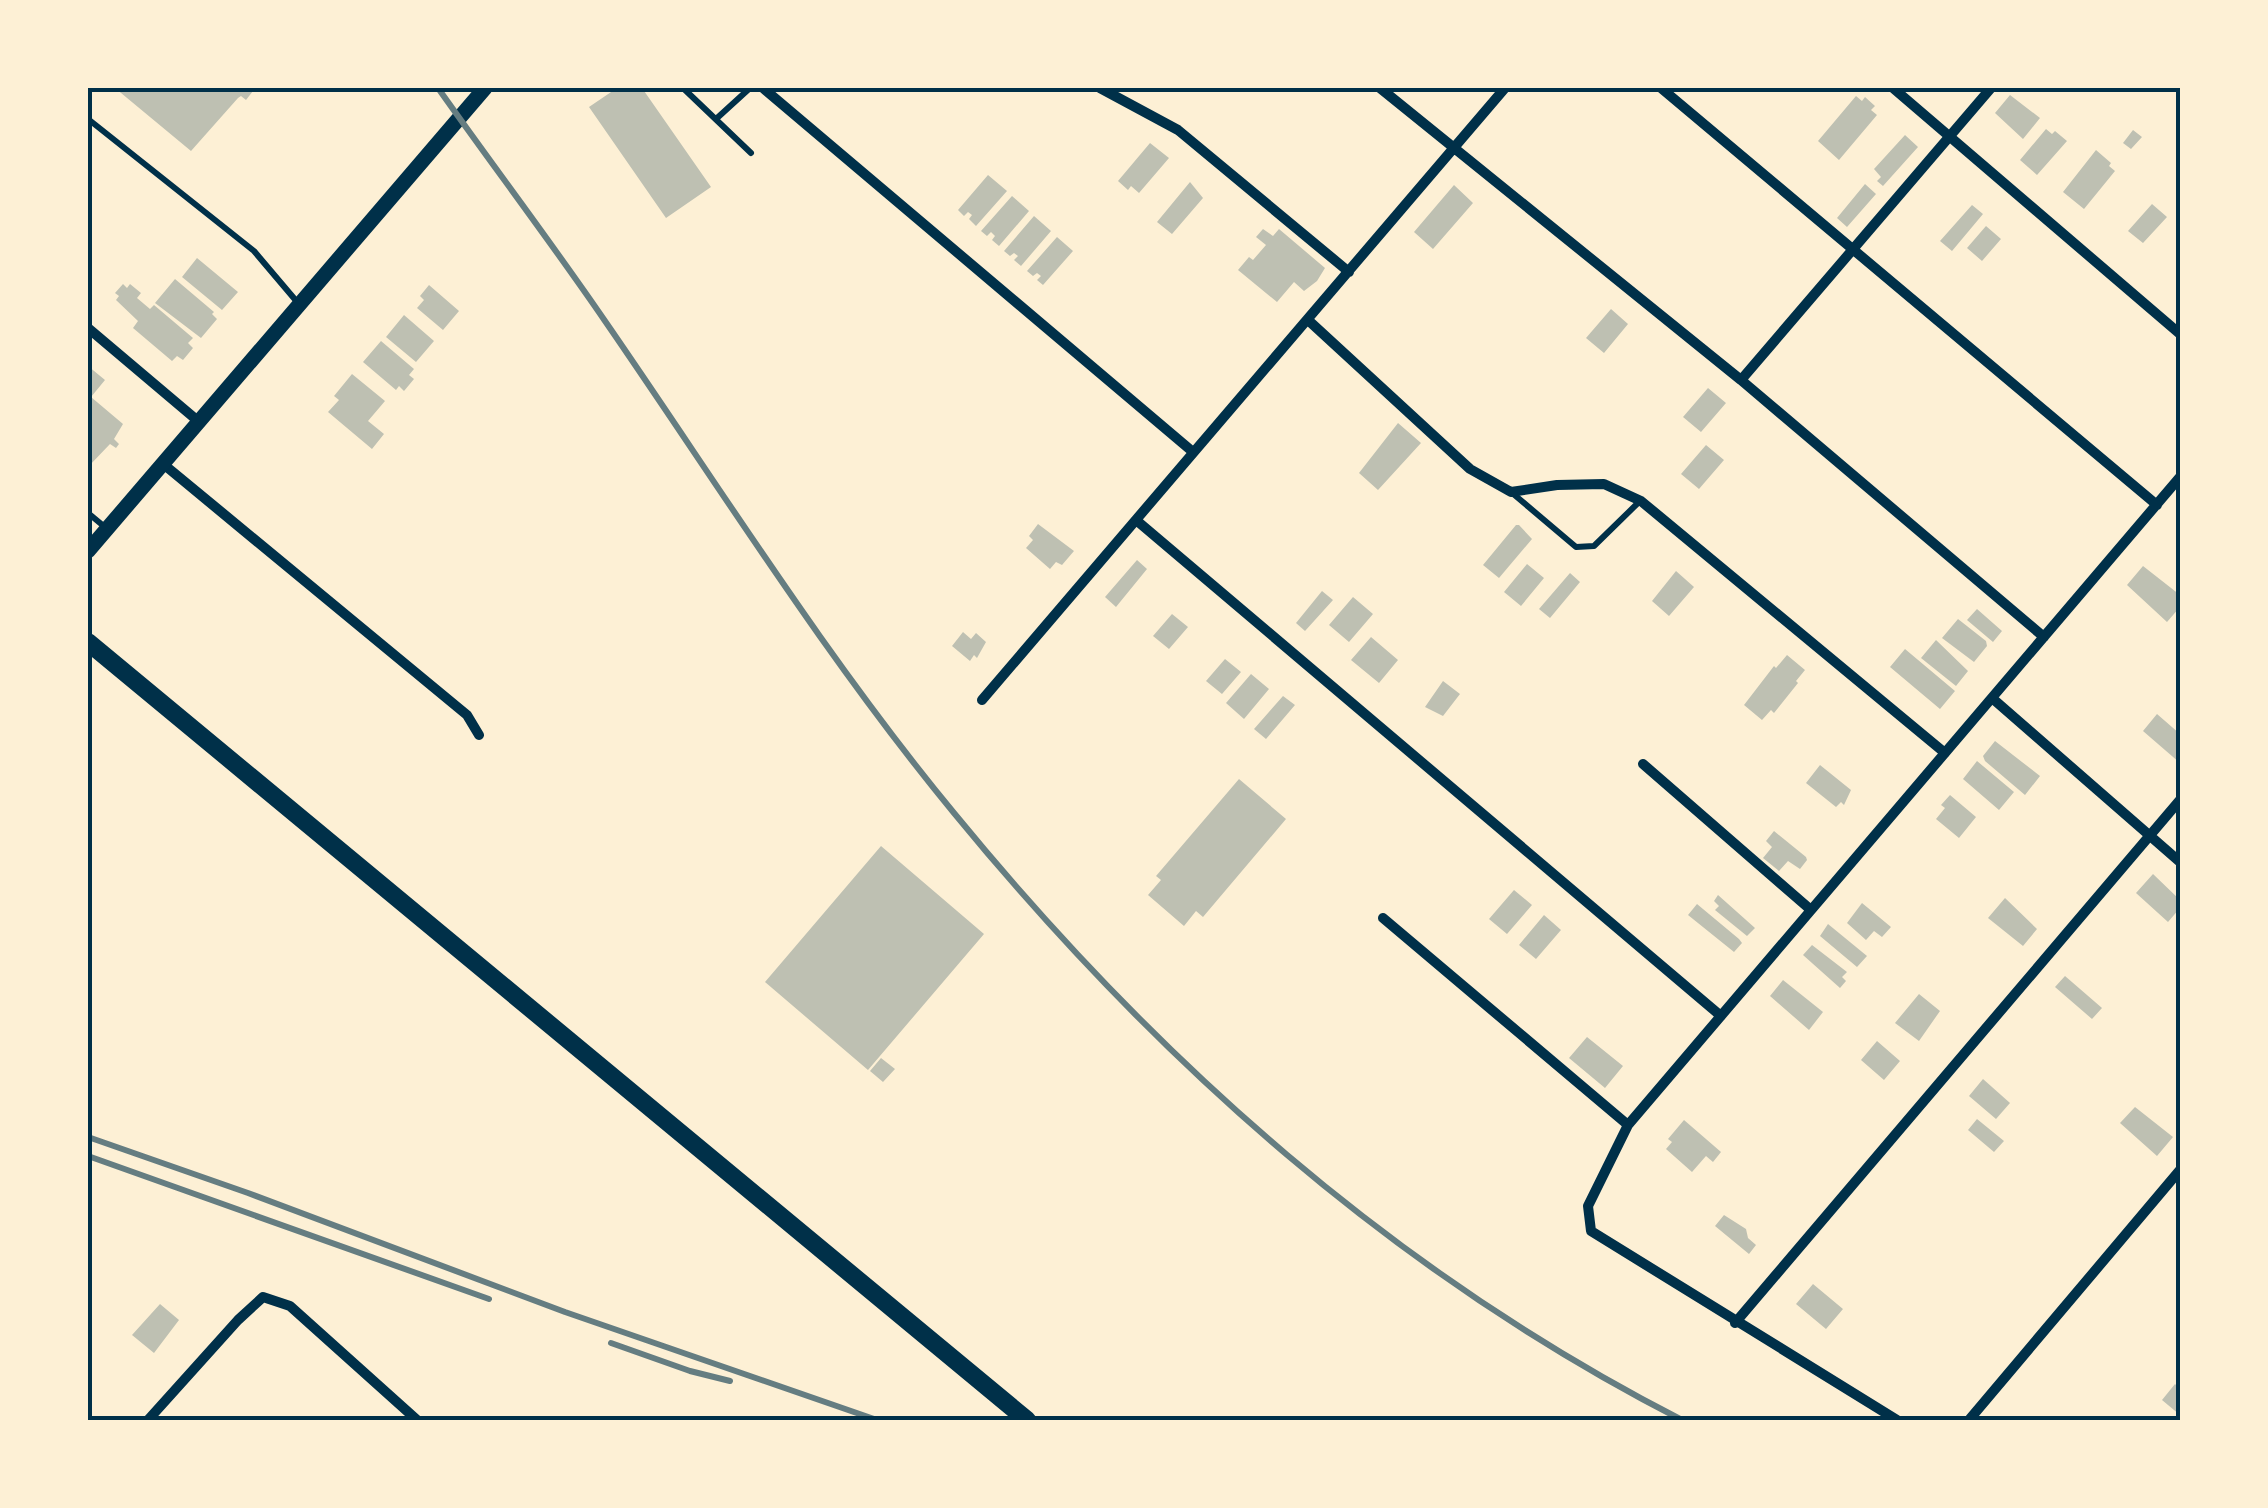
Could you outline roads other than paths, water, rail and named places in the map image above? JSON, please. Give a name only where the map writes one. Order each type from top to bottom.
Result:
[{"type":"main road","points":[[88,551],[486,88]]},
{"type":"main road","points":[[88,642],[1027,1420]]},
{"type":"street","points":[[763,88],[1193,452]]},
{"type":"street","points":[[1100,88],[1178,130],[1348,272]]},
{"type":"street","points":[[1380,88],[1741,380],[2044,636]]},
{"type":"street","points":[[982,700],[1504,88]]},
{"type":"street","points":[[1661,88],[2157,505]]},
{"type":"street","points":[[1894,88],[2180,334]]},
{"type":"street","points":[[1741,380],[1991,88]]},
{"type":"street","points":[[1308,320],[1470,469],[1512,492],[1604,484],[1641,500],[1945,753]]},
{"type":"street","points":[[88,328],[198,421]]},
{"type":"street","points":[[162,464],[467,715],[479,735]]},
{"type":"street","points":[[1897,1420],[1591,1232],[1588,1206],[1628,1125],[2180,477]]},
{"type":"street","points":[[1136,520],[1721,1016]]},
{"type":"street","points":[[1992,698],[2180,862]]},
{"type":"street","points":[[1644,764],[1811,910]]},
{"type":"street","points":[[1734,1323],[2180,800]]},
{"type":"street","points":[[1383,918],[1628,1125]]},
{"type":"street","points":[[1969,1420],[2180,1170]]},
{"type":"street","points":[[148,1420],[263,1297],[290,1306],[417,1420]]},
{"type":"lane","points":[[683,88],[751,152]]},
{"type":"lane","points":[[716,120],[750,88]]},
{"type":"lane","points":[[88,119],[254,251],[298,304]]},
{"type":"lane","points":[[1512,492],[1576,546],[1594,546],[1641,500]]},
{"type":"lane","points":[[88,513],[106,528]]},
{"type":"railway","points":[[438,88],[585,292],[862,694],[954,813],[1113,992],[1198,1076],[1379,1229],[1476,1298],[1577,1362],[1682,1420]]},
{"type":"railway","points":[[88,1137],[565,1312],[877,1420]]},
{"type":"railway","points":[[88,1156],[489,1299]]},
{"type":"railway","points":[[611,1343],[730,1381]]}]
